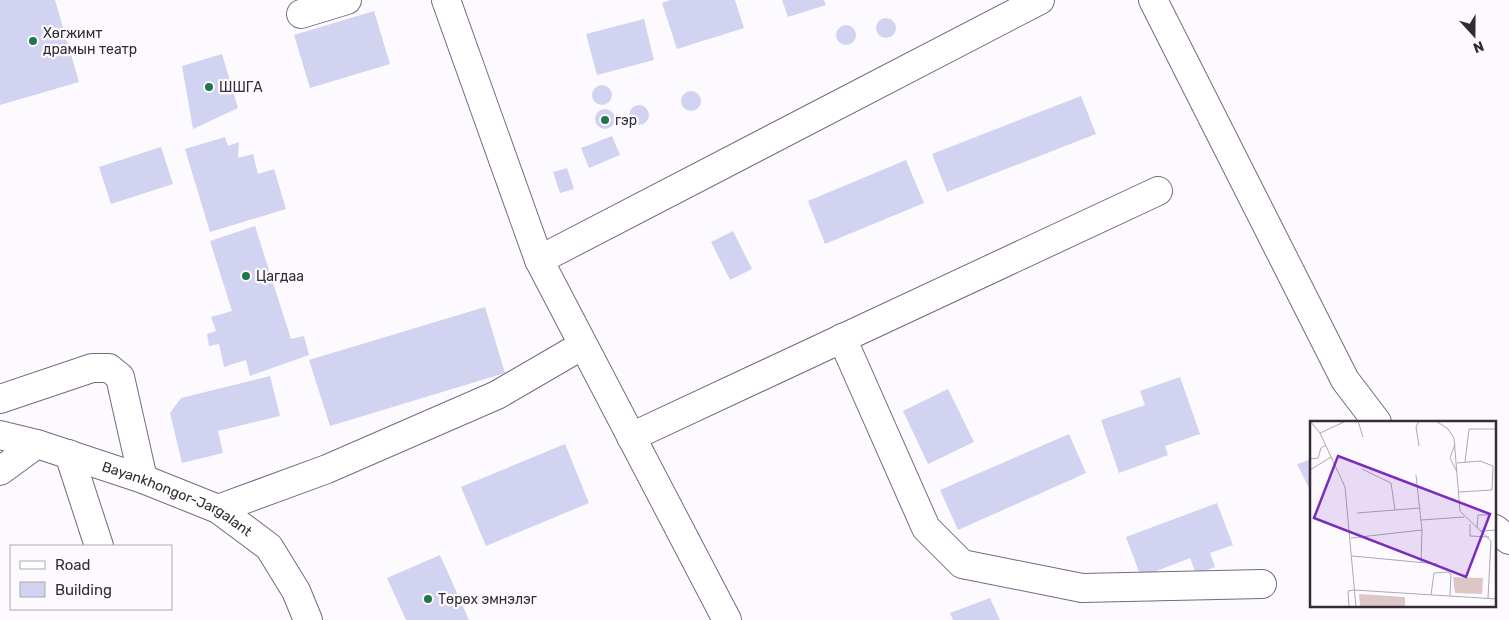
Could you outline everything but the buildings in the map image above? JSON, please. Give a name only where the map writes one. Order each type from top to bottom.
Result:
[{"type":"street","points":[[301,14],[347,0]]},
{"type":"street","points":[[446,0],[539,260],[727,620]]},
{"type":"street","points":[[539,260],[1040,0]]},
{"type":"street","points":[[1153,0],[1345,380],[1376,421]]},
{"type":"street","points":[[631,437],[1158,191]]},
{"type":"street","points":[[842,338],[926,528],[962,564],[1082,588],[1262,584]]},
{"type":"street","points":[[218,508],[326,468],[497,395],[583,345]]},
{"type":"street","points":[[0,399],[92,368],[109,368],[120,377],[143,479]]},
{"type":"street","name":"Bayankhongor-Jargalant","points":[[0,434],[69,454],[143,479],[218,508],[269,547],[296,591],[308,620]]},
{"type":"street","points":[[0,471],[37,444]]},
{"type":"street","points":[[69,454],[100,545]]},
{"type":"street","points":[[1496,530],[1509,540]]},
{"type":"place","name":"Хөгжимт драмын театр","points":[[33,41]]},
{"type":"place","name":"ШШГА","points":[[209,87]]},
{"type":"place","name":"гэр","points":[[605,120]]},
{"type":"place","name":"Цагдаа","points":[[246,276]]},
{"type":"place","name":"Төрөх эмнэлэг","points":[[428,599]]}]
